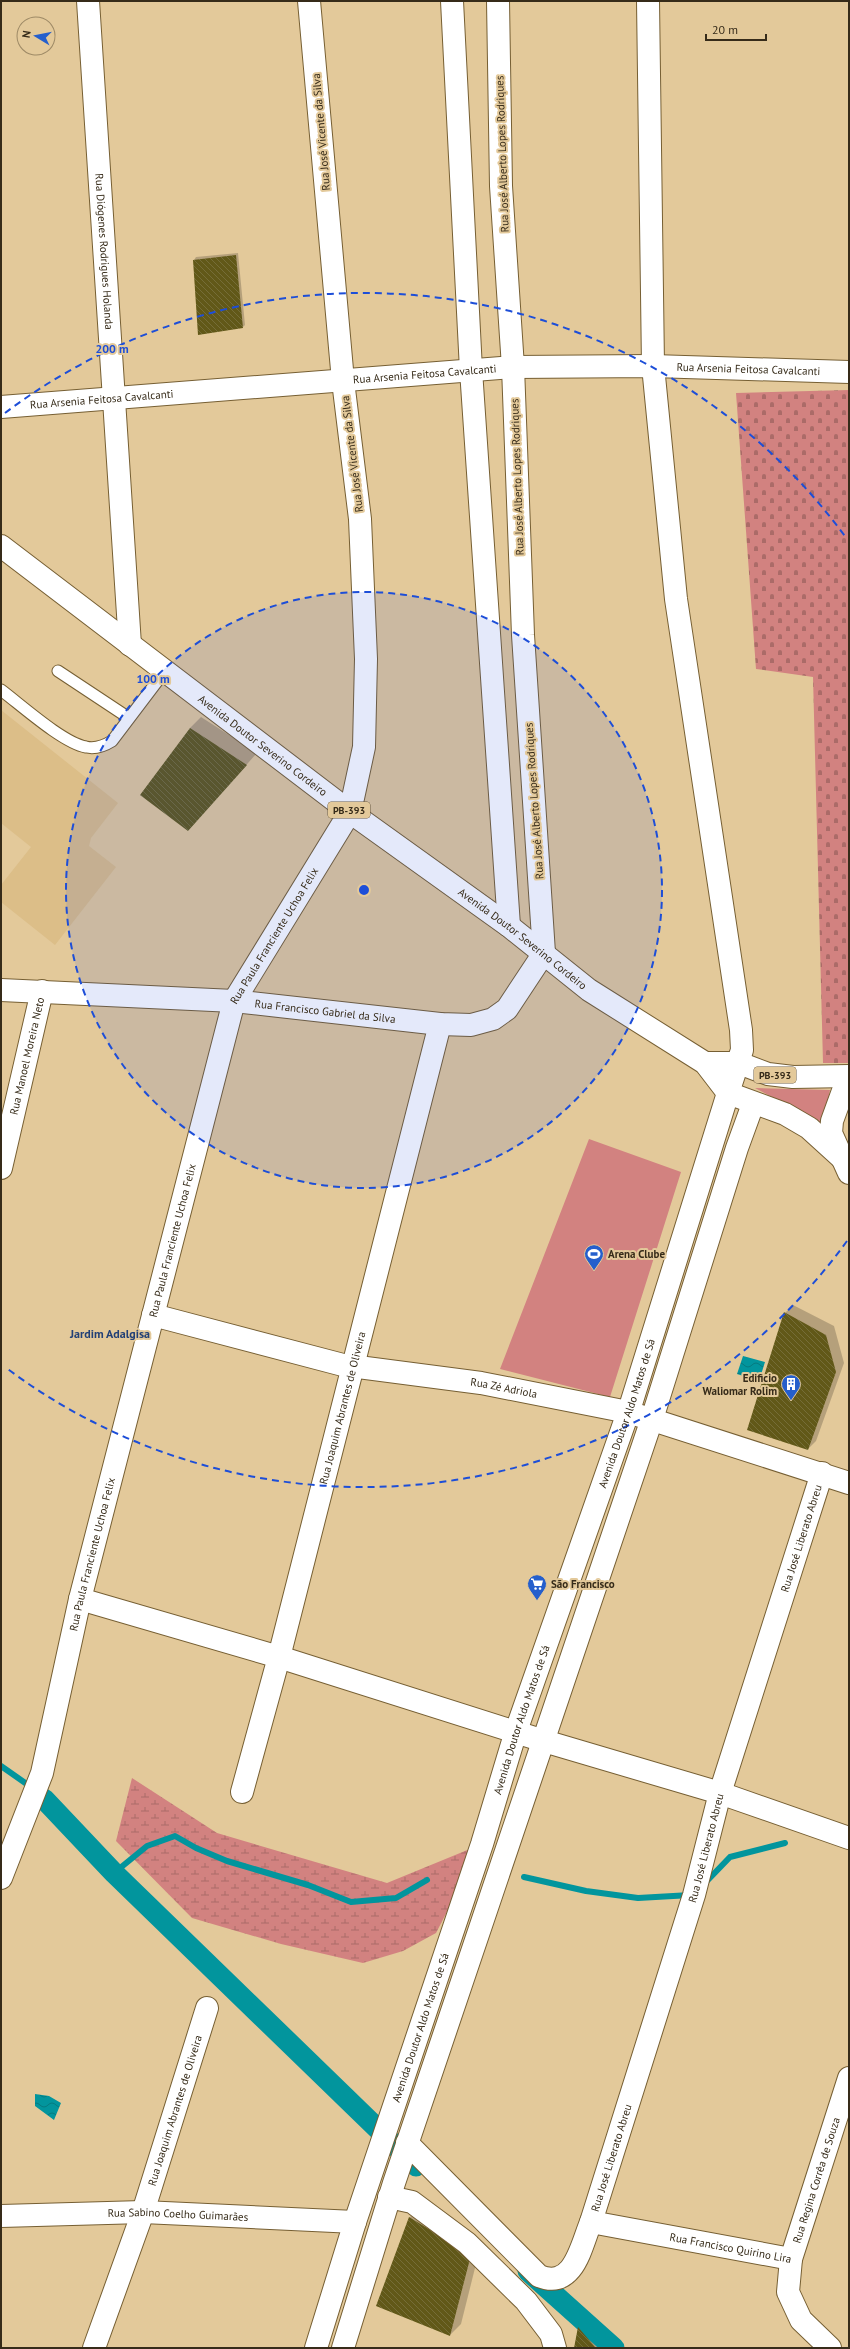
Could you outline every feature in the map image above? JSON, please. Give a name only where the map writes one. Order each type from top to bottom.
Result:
[{"type":"main road","name":"Rua Diógenes Rodrigues Holanda","points":[[88,1],[130,645]]},
{"type":"main road","name":"Rua José Vicente da Silva","points":[[309,1],[343,381],[360,519],[366,659],[364,747],[350,812]]},
{"type":"main road","points":[[452,1],[471,370],[509,926]]},
{"type":"main road","name":"Rua José Alberto Lopes Rodriques","points":[[498,1],[501,186],[513,367],[523,635],[544,953]]},
{"type":"main road","name":"Avenida Doutor Aldo Matos de Sá","points":[[316,2348],[355,2222],[482,1844],[516,1731],[628,1412],[742,1050],[741,1030],[676,599],[653,366],[648,1]]},
{"type":"main road","name":"Rua Arsenia Feitosa Cavalcanti","points":[[1,407],[513,367],[653,366],[849,372]]},
{"type":"main road","name":"Avenida Doutor Severino Cordeiro","points":[[1,546],[350,812],[509,926],[589,990],[705,1063],[728,1093],[753,1104],[785,1114],[809,1128],[847,1164]]},
{"type":"main road","name":"Rua Paula Franciente Uchoa Felix","points":[[1,1878],[42,1773],[80,1599],[234,1001],[350,812]]},
{"type":"main road","name":"Rua Francisco Gabriel da Silva","points":[[1,990],[234,1001],[440,1024],[471,1024],[493,1019],[507,1009],[544,953]]},
{"type":"main road","name":"Rua Manoel Moreira Neto","points":[[1,1168],[42,991]]},
{"type":"main road","name":"Rua Joaquim Abrantes de Oliveira","points":[[242,1792],[279,1657],[440,1024]]},
{"type":"main road","name":"PB-393","points":[[705,1063],[739,1063],[768,1074],[793,1077],[848,1076]]},
{"type":"main road","points":[[847,1164],[831,1132],[832,1121],[848,1076]]},
{"type":"main road","points":[[343,2348],[406,2146],[652,1418],[737,1148],[753,1104]]},
{"type":"main road","name":"Rua Zé Adriola","points":[[153,1315],[353,1366],[481,1383],[628,1412],[652,1418],[849,1483]]},
{"type":"main road","name":"Rua José Liberato Abreu","points":[[406,2146],[539,2276],[547,2279],[558,2279],[567,2275],[573,2267],[591,2222],[694,1895],[720,1793],[822,1473]]},
{"type":"main road","points":[[80,1599],[279,1657],[544,1741],[720,1793],[849,1838]]},
{"type":"main road","name":"Rua Joaquim Abrantes de Oliveira","points":[[94,2348],[143,2212],[207,2008]]},
{"type":"main road","name":"Rua Regina Corrêa de Souza","points":[[791,2259],[849,2078]]},
{"type":"main road","points":[[392,2190],[412,2202],[467,2243],[526,2301],[551,2334],[555,2348]]},
{"type":"main road","name":"Rua Sabino Coelho Guimarães","points":[[1,2216],[143,2212],[355,2222]]},
{"type":"main road","name":"Rua Francisco Quirino Lira","points":[[591,2222],[791,2259],[788,2292],[801,2320],[830,2348]]},
{"type":"lane","points":[[58,671],[130,718]]},
{"type":"lane","points":[[1,690],[68,740],[86,747],[103,747],[112,742],[165,671]]},
{"type":"shaded area","points":[[1,710],[118,803],[91,838],[89,846],[116,867],[55,945],[1,902],[1,885],[31,847],[1,823]]},
{"type":"green space","points":[[849,390],[849,1063],[823,1063],[813,677],[756,669],[736,393]]},
{"type":"green space","points":[[755,1088],[830,1090],[823,1124]]},
{"type":"green space","name":"Arena Clube","points":[[589,1139],[681,1172],[610,1397],[500,1369]]},
{"type":"green space","points":[[132,1778],[217,1833],[387,1883],[482,1844],[436,1933],[403,1951],[363,1963],[281,1944],[192,1918],[116,1841]]},
{"type":"water","points":[[743,1356],[765,1362],[759,1381],[737,1374]]},
{"type":"water","points":[[35,2094],[49,2096],[61,2103],[54,2120],[35,2106]]},
{"type":"building","points":[[236,255],[243,328],[198,335],[193,260]]},
{"type":"building","points":[[190,728],[247,765],[188,831],[140,795]]},
{"type":"building","name":"Edificio Waliomar Rolim","points":[[784,1312],[826,1335],[836,1372],[808,1450],[747,1430]]},
{"type":"building","points":[[409,2217],[471,2255],[450,2336],[376,2306]]},
{"type":"building","points":[[578,2327],[596,2348],[574,2348]]},
{"type":"waterway","points":[[1,1766],[31,1787]]},
{"type":"waterway","points":[[44,1799],[114,1873],[416,2166]]},
{"type":"waterway","points":[[114,1873],[147,1846],[175,1836],[196,1848],[227,1861],[308,1885],[351,1902],[396,1898],[427,1880]]},
{"type":"waterway","points":[[705,1883],[730,1857],[785,1843]]},
{"type":"waterway","points":[[524,1877],[586,1891],[638,1898],[691,1895]]},
{"type":"waterway","points":[[528,2271],[614,2348]]},
{"type":"place","name":"Arena Clube","points":[[594,1271]]},
{"type":"place","name":"Edificio Waliomar Rolim","points":[[791,1401]]},
{"type":"place","name":"São Francisco","points":[[537,1601]]},
{"type":"district","name":"Jardim Adalgisa","points":[[110,1333]]}]
